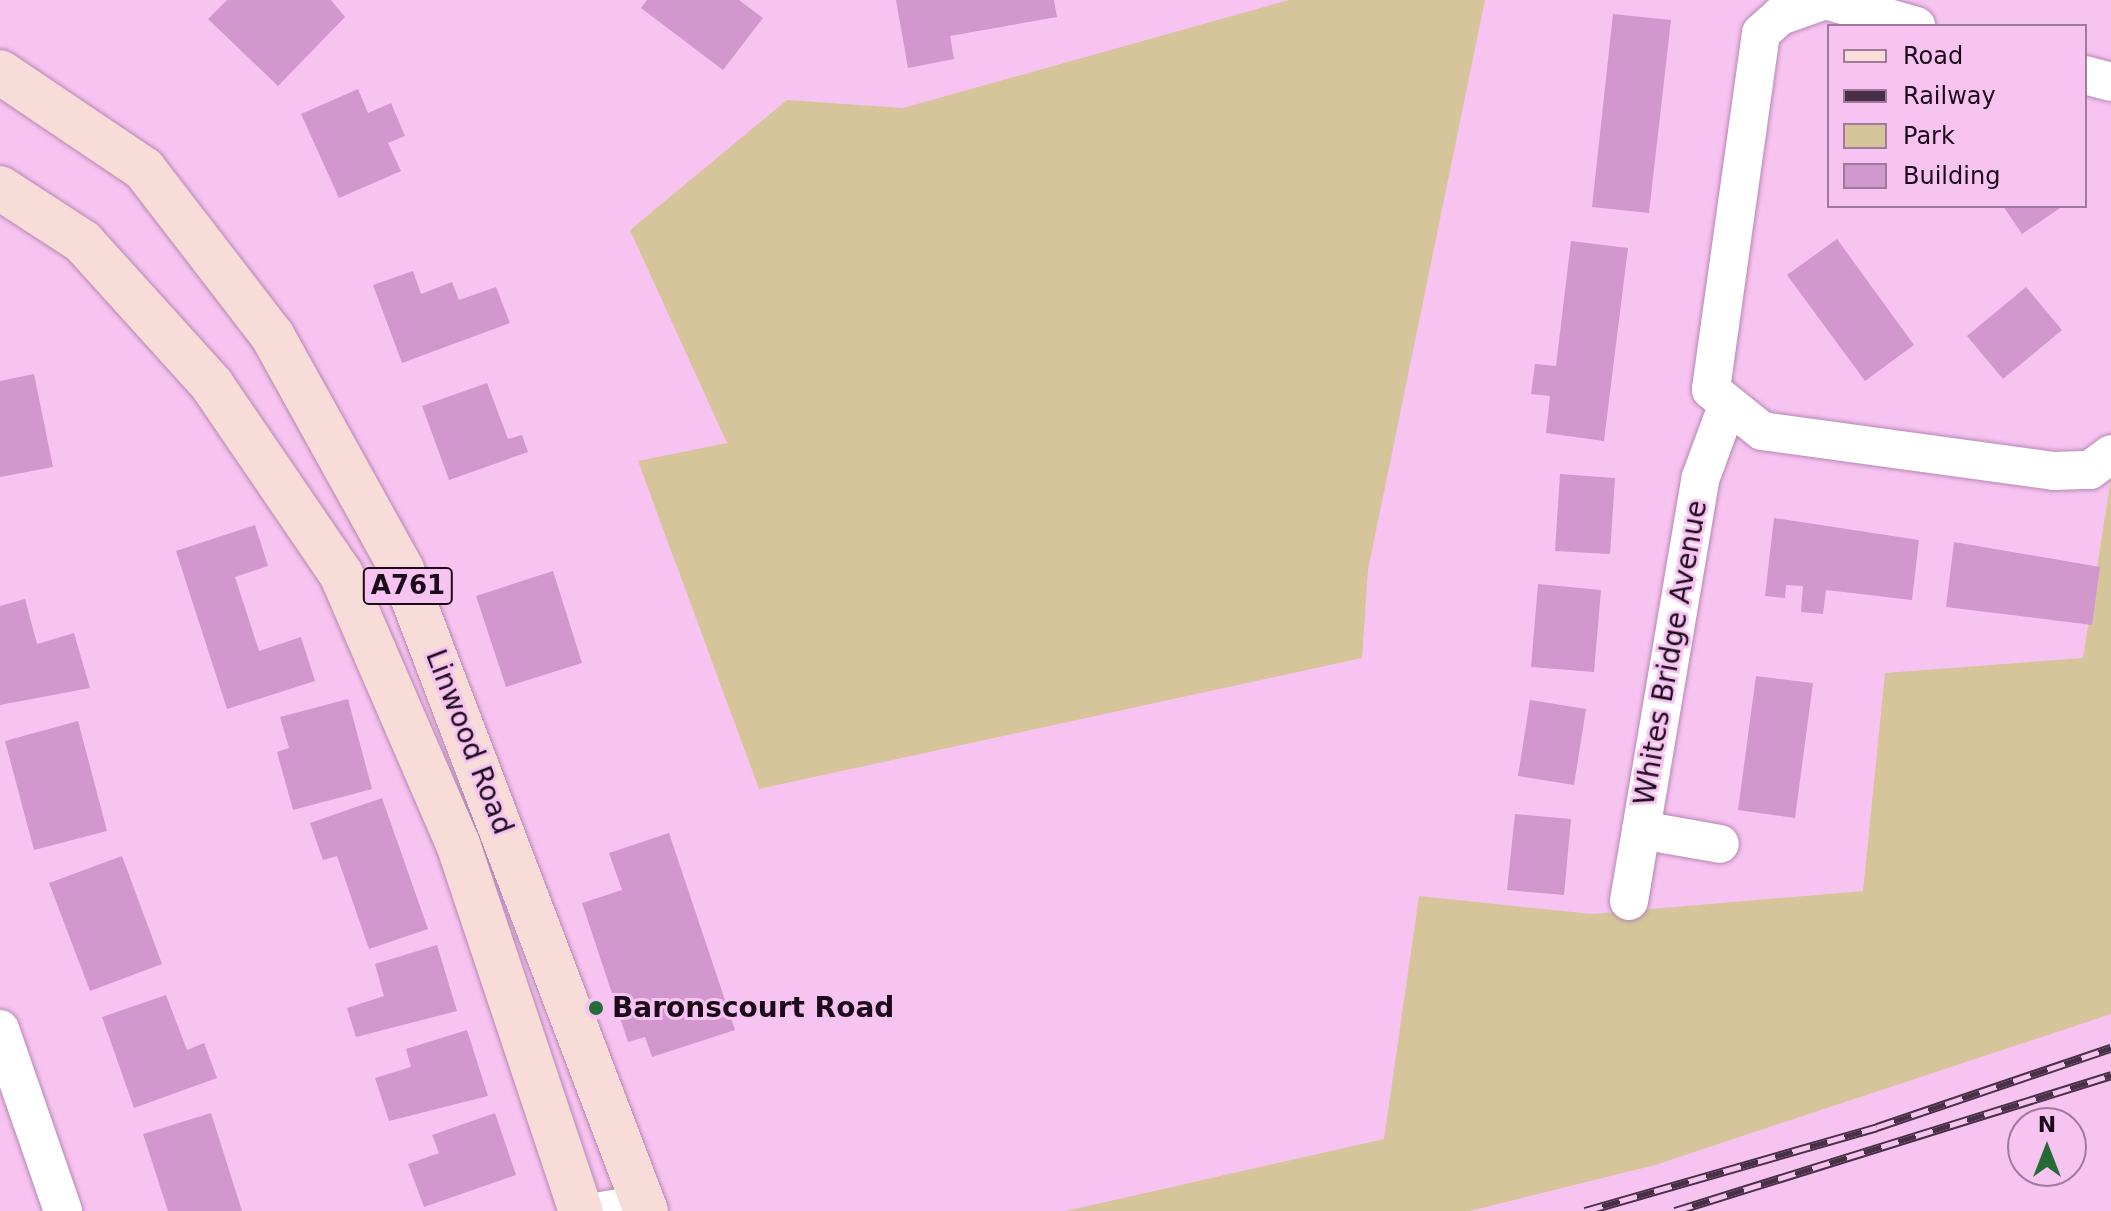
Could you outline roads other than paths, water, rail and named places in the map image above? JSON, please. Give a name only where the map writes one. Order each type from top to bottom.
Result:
[{"type":"main road","name":"Linwood Road","points":[[0,72],[144,169],[272,335],[402,570],[645,1207]]},
{"type":"main road","name":"Linwood Road","points":[[0,188],[83,242],[212,385],[341,574],[458,844],[581,1211]]},
{"type":"street","points":[[1909,24],[1825,0],[1777,8],[1761,33],[1710,368],[1711,390],[1726,409],[1762,431],[2054,471],[2090,470],[2111,454]]},
{"type":"street","points":[[2087,76],[2111,82]]},
{"type":"street","name":"Whites Bridge Avenue","points":[[1629,901],[1701,477],[1726,409]]},
{"type":"street","points":[[1641,830],[1720,844]]},
{"type":"street","points":[[0,1029],[63,1211]]},
{"type":"street","points":[[601,1211],[645,1207]]},
{"type":"railway","points":[[1585,1211],[1877,1127],[2111,1048]]},
{"type":"railway","points":[[1675,1211],[2111,1075]]},
{"type":"place","name":"Baronscourt Road","points":[[596,1008]]}]
